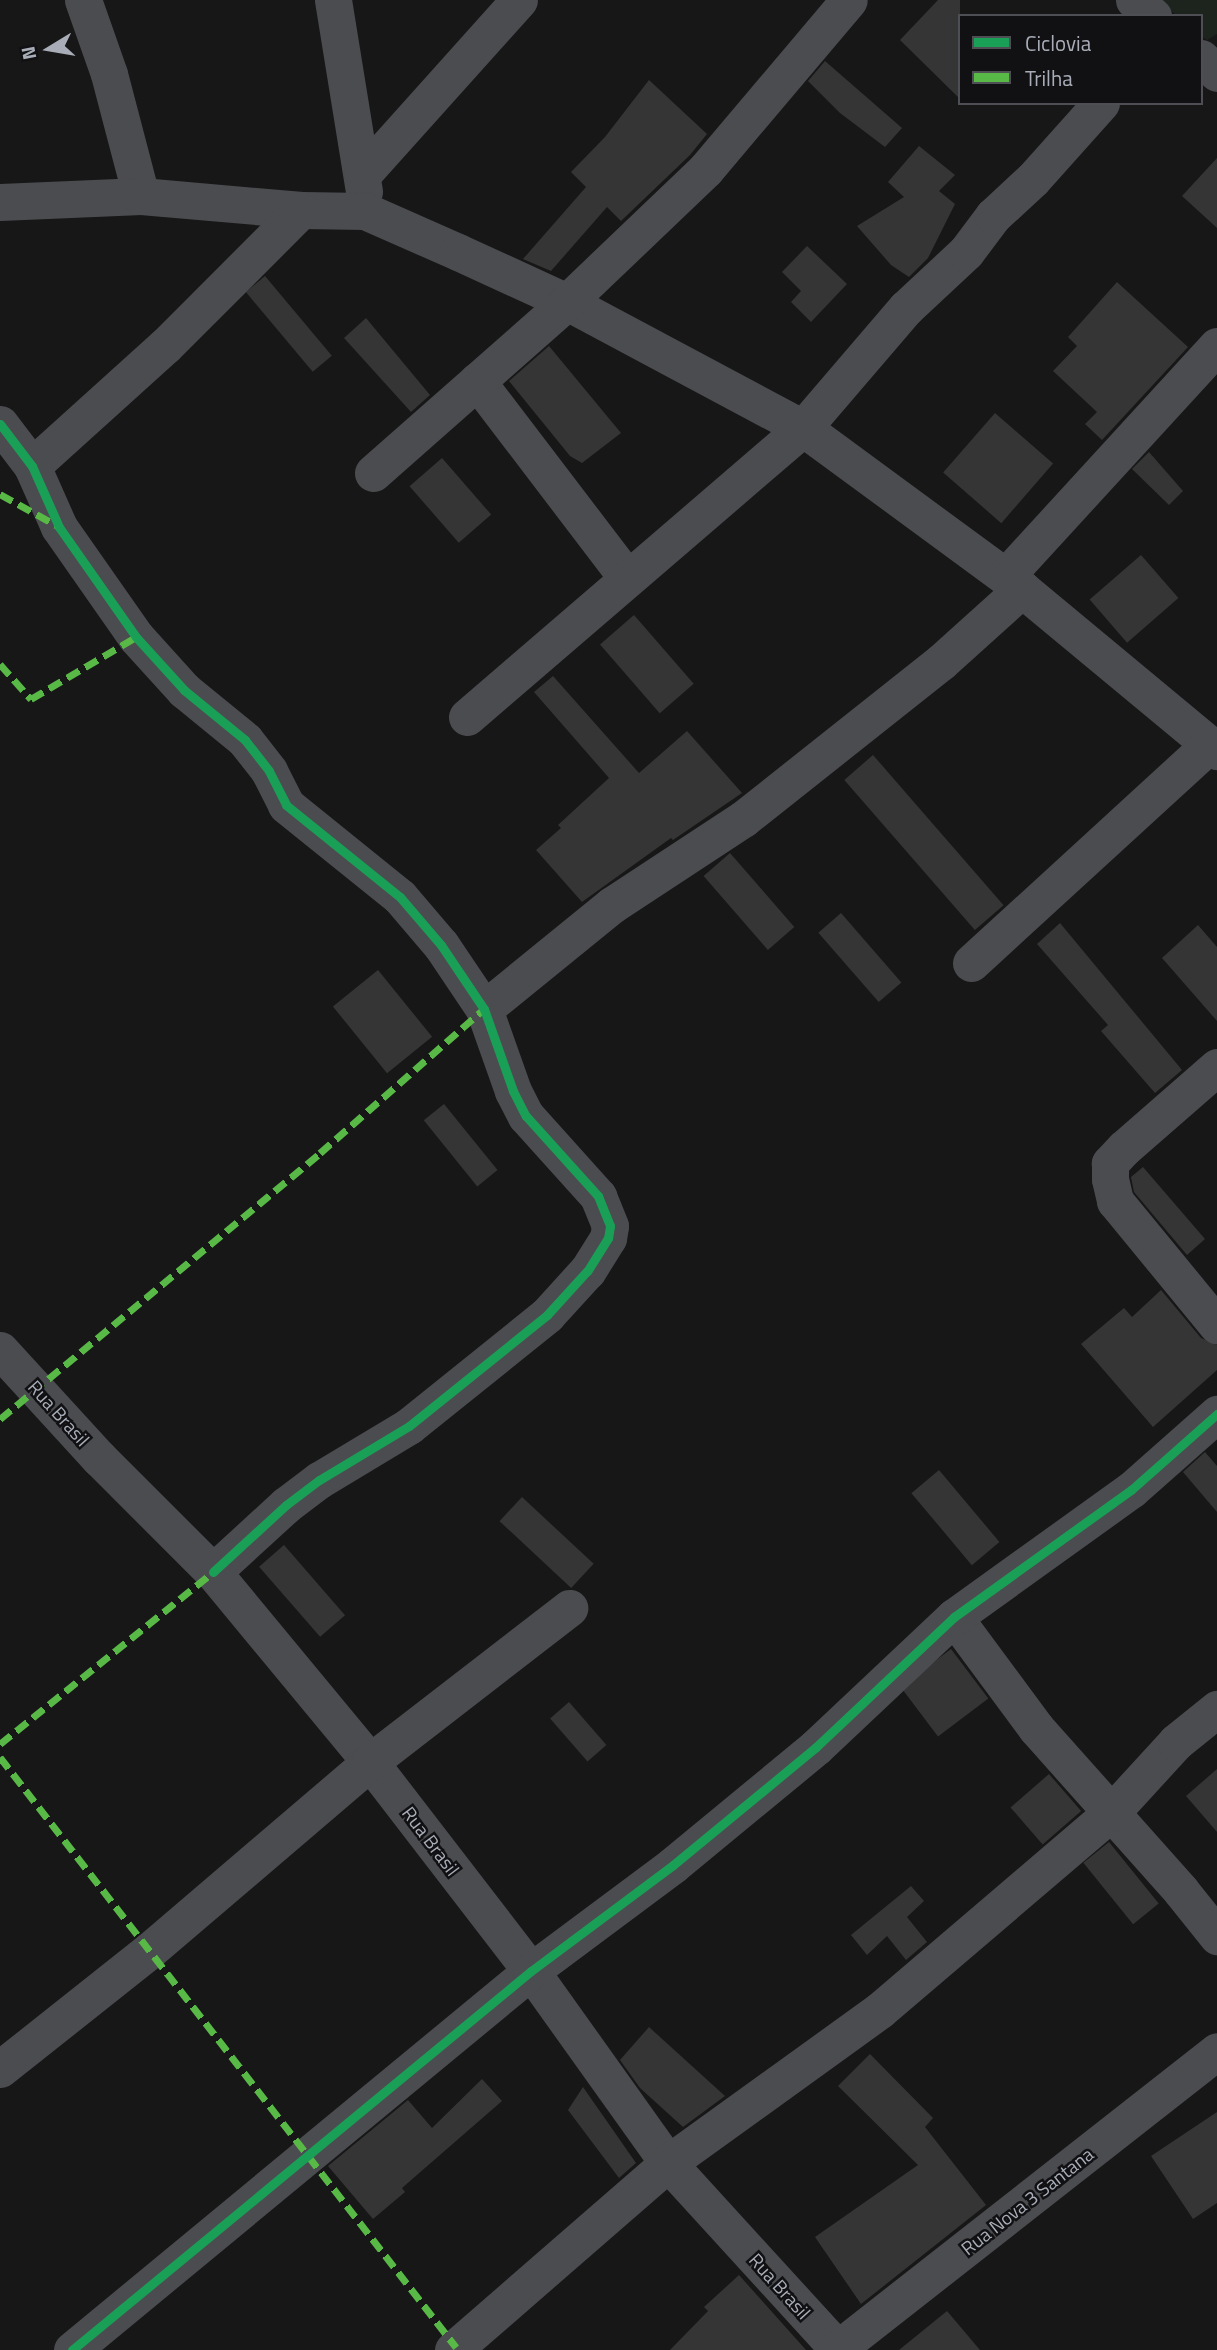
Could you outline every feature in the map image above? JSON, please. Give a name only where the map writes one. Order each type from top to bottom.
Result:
[{"type":"street","points":[[83,0],[108,74],[141,197]]},
{"type":"street","points":[[333,0],[362,175],[365,211]]},
{"type":"street","points":[[362,175],[519,0]]},
{"type":"street","points":[[373,473],[567,302],[706,169],[849,0]]},
{"type":"street","points":[[1134,0],[1151,14]]},
{"type":"street","points":[[1203,60],[1217,73]]},
{"type":"street","points":[[467,717],[803,428],[906,308],[966,252],[993,216],[1033,179],[1099,105]]},
{"type":"street","points":[[0,202],[141,197],[301,210],[365,211],[567,302],[803,428],[1014,583],[1214,748],[971,963]]},
{"type":"street","points":[[32,466],[165,346],[301,210]]},
{"type":"street","points":[[484,1009],[612,905],[754,811],[941,662],[1014,583],[1217,346]]},
{"type":"street","points":[[477,381],[627,578]]},
{"type":"street","points":[[0,424],[32,466],[59,527],[136,637],[184,690],[245,740],[269,771],[286,805],[400,897],[441,945],[484,1009],[513,1091],[526,1116],[598,1196],[610,1226],[608,1238],[587,1271],[539,1322],[409,1426],[308,1488],[213,1572]]},
{"type":"street","points":[[1217,1067],[1124,1148],[1110,1163],[1110,1179],[1115,1201],[1217,1325]]},
{"type":"street","name":"Rua Brasil","points":[[0,1350],[99,1458],[213,1572],[370,1762],[531,1971],[668,2163],[838,2350]]},
{"type":"street","points":[[72,2350],[531,1971],[673,1865],[816,1747],[954,1617],[1130,1490],[1217,1414]]},
{"type":"street","points":[[0,2069],[150,1950],[370,1762],[569,1608]]},
{"type":"street","points":[[954,1617],[1036,1728],[1181,1891],[1217,1936]]},
{"type":"street","points":[[453,2350],[668,2163],[880,2010],[1111,1813],[1176,1742],[1217,1709]]},
{"type":"street","name":"Rua Nova 3 Santana","points":[[838,2350],[1217,2051]]},
{"type":"shaded area","points":[[1159,0],[1217,0],[1217,34],[1207,40],[1203,37],[1203,14],[1175,14]]},
{"type":"building","points":[[938,0],[960,0],[958,97],[900,40]]},
{"type":"building","points":[[825,61],[902,128],[885,147],[840,113],[808,81]]},
{"type":"building","points":[[649,80],[707,134],[690,155],[621,221],[607,207],[551,271],[523,259],[586,187],[571,172],[605,137]]},
{"type":"building","points":[[919,146],[955,175],[939,191],[955,204],[928,258],[909,277],[891,265],[857,226],[904,197],[888,182]]},
{"type":"building","points":[[1217,158],[1217,228],[1182,196]]},
{"type":"building","points":[[807,246],[847,284],[811,322],[791,302],[801,291],[782,272]]},
{"type":"building","points":[[265,276],[332,356],[313,372],[246,292]]},
{"type":"building","points":[[1117,282],[1188,347],[1102,440],[1085,424],[1097,412],[1053,371],[1077,346],[1068,337]]},
{"type":"building","points":[[366,318],[430,395],[411,412],[344,338]]},
{"type":"building","points":[[549,346],[621,433],[582,463],[570,456],[509,381]]},
{"type":"building","points":[[995,413],[1053,464],[1001,523],[943,473]]},
{"type":"building","points":[[1149,452],[1183,491],[1169,505],[1132,469]]},
{"type":"building","points":[[442,458],[491,515],[459,543],[410,486]]},
{"type":"building","points":[[1141,555],[1178,598],[1127,643],[1090,600]]},
{"type":"building","points":[[634,615],[694,684],[660,713],[600,645]]},
{"type":"building","points":[[553,676],[639,773],[687,731],[742,793],[673,840],[671,838],[582,902],[536,850],[561,828],[558,825],[609,778],[534,692]]},
{"type":"building","points":[[873,755],[1004,905],[975,930],[844,780]]},
{"type":"building","points":[[730,853],[794,927],[768,950],[704,876]]},
{"type":"building","points":[[841,913],[901,982],[879,1002],[818,933]]},
{"type":"building","points":[[1060,923],[1182,1070],[1155,1093],[1101,1031],[1108,1025],[1037,944]]},
{"type":"building","points":[[1198,925],[1217,947],[1217,1021],[1162,958]]},
{"type":"building","points":[[378,970],[432,1037],[387,1073],[333,1007]]},
{"type":"building","points":[[444,1104],[497,1170],[477,1186],[424,1120]]},
{"type":"building","points":[[1143,1167],[1205,1239],[1187,1255],[1134,1192],[1131,1177]]},
{"type":"building","points":[[1161,1290],[1201,1338],[1217,1345],[1217,1370],[1153,1427],[1081,1344],[1124,1308],[1132,1317]]},
{"type":"building","points":[[1205,1452],[1217,1466],[1217,1512],[1183,1472]]},
{"type":"building","points":[[939,1470],[999,1542],[972,1565],[911,1493]]},
{"type":"building","points":[[522,1497],[594,1564],[571,1588],[499,1521]]},
{"type":"building","points":[[284,1545],[345,1615],[320,1637],[259,1567]]},
{"type":"building","points":[[951,1649],[988,1699],[938,1736],[901,1687]]},
{"type":"building","points":[[569,1702],[606,1745],[588,1761],[550,1718]]},
{"type":"building","points":[[1217,1769],[1217,1832],[1186,1796]]},
{"type":"building","points":[[1049,1774],[1081,1811],[1043,1844],[1011,1807]]},
{"type":"building","points":[[1109,1842],[1159,1903],[1133,1924],[1083,1863]]},
{"type":"building","points":[[911,1886],[924,1901],[907,1917],[927,1942],[906,1960],[887,1936],[867,1955],[851,1935]]},
{"type":"building","points":[[649,2027],[725,2096],[683,2127],[640,2088],[620,2060]]},
{"type":"building","points":[[870,2054],[933,2118],[925,2127],[986,2205],[861,2304],[815,2237],[918,2165],[838,2086]]},
{"type":"building","points":[[482,2079],[502,2101],[402,2188],[405,2192],[373,2219],[328,2166],[408,2100],[432,2128]]},
{"type":"building","points":[[583,2087],[636,2163],[619,2178],[568,2110]]},
{"type":"building","points":[[1217,2112],[1217,2203],[1193,2219],[1151,2156]]},
{"type":"building","points":[[739,2275],[806,2350],[670,2350],[708,2311],[704,2307]]},
{"type":"building","points":[[947,2311],[980,2350],[899,2350]]},
{"type":"marked path","points":[[0,494],[58,526]]},
{"type":"marked path","points":[[0,664],[31,699],[136,637]]},
{"type":"marked path","points":[[0,1419],[320,1153],[484,1009]]},
{"type":"marked path","points":[[0,1744],[213,1572]]},
{"type":"marked path","points":[[0,1757],[456,2347]]},
{"type":"cycle path","points":[[0,424],[32,466],[59,527],[136,637],[184,690],[245,740],[269,771],[286,805],[400,897],[441,945],[484,1009],[513,1091],[526,1116],[598,1196],[610,1226],[608,1238],[587,1271],[547,1315],[409,1426],[319,1480],[286,1505],[213,1572]]},
{"type":"cycle path","points":[[72,2350],[531,1971],[673,1865],[816,1747],[954,1617],[1131,1490],[1217,1414]]}]
